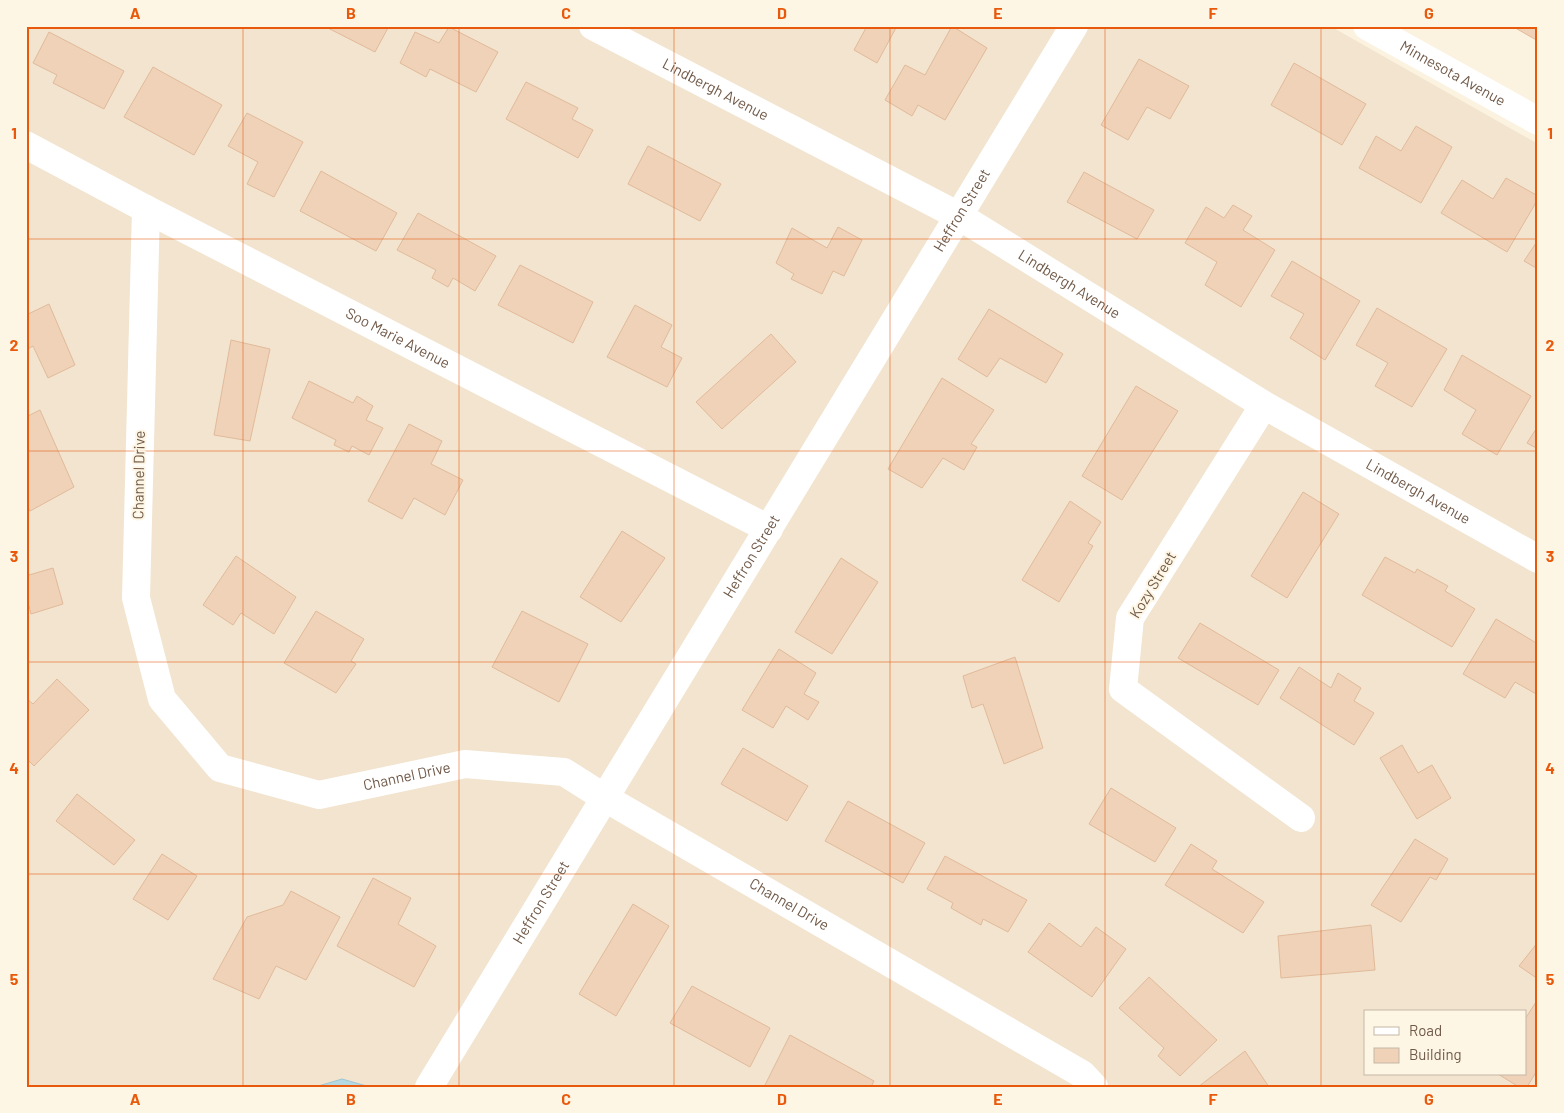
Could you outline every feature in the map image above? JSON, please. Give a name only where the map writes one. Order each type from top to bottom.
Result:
[{"type":"street","name":"Lindbergh Avenue","points":[[593,26],[958,216],[1264,406],[1538,559]]},
{"type":"street","name":"Heffron Street","points":[[429,1087],[1074,26]]},
{"type":"street","name":"Minnesota Avenue","points":[[1367,26],[1538,121]]},
{"type":"street","name":"Soo Marie Avenue","points":[[26,145],[146,209],[769,529]]},
{"type":"street","name":"Channel Drive","points":[[146,209],[136,598],[162,698],[220,768],[319,795],[465,764],[564,772],[605,798],[1082,1074],[1094,1087]]},
{"type":"street","name":"Kozy Street","points":[[1264,406],[1130,618],[1123,689],[1301,818]]},
{"type":"shaded area","points":[[26,26],[1330,26],[1538,144],[1538,1087],[370,1087],[342,1079],[315,1087],[26,1087]]},
{"type":"water","points":[[342,1079],[370,1087],[315,1087]]},
{"type":"building","points":[[324,26],[389,26],[375,52]]},
{"type":"building","points":[[867,26],[897,26],[877,63],[854,50]]},
{"type":"building","points":[[952,26],[987,48],[945,120],[918,105],[912,116],[885,100],[905,65],[925,75]]},
{"type":"building","points":[[1512,26],[1538,26],[1538,41]]},
{"type":"building","points":[[449,27],[498,52],[476,92],[430,69],[426,77],[400,63],[415,32],[439,43]]},
{"type":"building","points":[[49,32],[124,71],[104,109],[53,83],[57,75],[33,63]]},
{"type":"building","points":[[1139,59],[1189,86],[1170,119],[1147,107],[1128,140],[1101,125]]},
{"type":"building","points":[[1294,63],[1366,104],[1342,145],[1271,105]]},
{"type":"building","points":[[153,67],[222,105],[194,155],[124,117]]},
{"type":"building","points":[[526,82],[578,108],[572,119],[593,130],[578,158],[506,119]]},
{"type":"building","points":[[247,113],[303,142],[274,197],[247,184],[258,162],[228,146]]},
{"type":"building","points":[[1416,126],[1452,147],[1421,203],[1359,168],[1376,136],[1401,151]]},
{"type":"building","points":[[648,146],[721,184],[700,221],[628,184]]},
{"type":"building","points":[[321,171],[397,213],[376,251],[300,211]]},
{"type":"building","points":[[1084,172],[1154,210],[1137,239],[1067,202]]},
{"type":"building","points":[[1506,178],[1538,196],[1507,252],[1441,213],[1462,180],[1493,199]]},
{"type":"building","points":[[1233,205],[1252,216],[1243,230],[1275,250],[1241,307],[1205,285],[1217,262],[1185,243],[1206,207],[1224,218]]},
{"type":"building","points":[[418,213],[496,256],[475,291],[453,278],[448,287],[432,278],[436,270],[397,250]]},
{"type":"building","points":[[838,227],[862,240],[844,276],[833,271],[822,294],[791,279],[794,274],[776,263],[792,228],[827,248]]},
{"type":"building","points":[[1538,240],[1538,269],[1524,261]]},
{"type":"building","points":[[1292,261],[1360,301],[1325,360],[1290,338],[1304,314],[1271,296]]},
{"type":"building","points":[[520,265],[593,302],[573,343],[498,305]]},
{"type":"building","points":[[49,304],[75,365],[48,378],[33,346],[26,350],[26,315]]},
{"type":"building","points":[[635,305],[672,325],[661,347],[682,358],[667,387],[607,357]]},
{"type":"building","points":[[1377,308],[1447,349],[1412,407],[1375,386],[1388,363],[1356,345]]},
{"type":"building","points":[[989,309],[1063,354],[1046,383],[1000,358],[987,377],[958,359]]},
{"type":"building","points":[[771,334],[796,362],[722,429],[696,402]]},
{"type":"building","points":[[231,340],[270,349],[250,441],[214,435]]},
{"type":"building","points":[[1462,355],[1531,396],[1497,455],[1462,434],[1476,410],[1444,390]]},
{"type":"building","points":[[942,378],[994,410],[971,444],[977,447],[964,470],[943,458],[922,488],[888,469]]},
{"type":"building","points":[[309,381],[353,403],[357,396],[373,406],[366,420],[383,428],[369,455],[352,446],[349,452],[334,445],[336,440],[292,418]]},
{"type":"building","points":[[1136,386],[1178,411],[1122,500],[1082,476]]},
{"type":"building","points":[[40,410],[74,487],[30,511],[26,504],[26,417]]},
{"type":"building","points":[[409,424],[442,441],[431,464],[463,480],[445,515],[414,498],[402,519],[368,501]]},
{"type":"building","points":[[1538,426],[1538,449],[1527,443]]},
{"type":"building","points":[[1303,492],[1339,514],[1287,598],[1251,576]]},
{"type":"building","points":[[1070,501],[1101,522],[1088,543],[1093,546],[1059,602],[1022,580]]},
{"type":"building","points":[[622,531],[665,558],[621,622],[580,597]]},
{"type":"building","points":[[236,556],[296,597],[274,634],[241,613],[233,625],[203,605]]},
{"type":"building","points":[[1385,557],[1415,573],[1417,569],[1448,586],[1445,591],[1475,609],[1452,647],[1362,595]]},
{"type":"building","points":[[841,558],[878,582],[832,654],[795,632]]},
{"type":"building","points":[[26,566],[29,575],[53,568],[63,604],[31,614],[29,606],[26,606]]},
{"type":"building","points":[[316,611],[364,639],[351,661],[356,664],[336,693],[284,663]]},
{"type":"building","points":[[522,611],[588,644],[559,702],[492,667]]},
{"type":"building","points":[[1496,619],[1538,644],[1538,695],[1515,682],[1505,698],[1463,674]]},
{"type":"building","points":[[1200,623],[1279,670],[1258,705],[1178,658]]},
{"type":"building","points":[[779,649],[816,673],[804,694],[819,702],[808,720],[786,706],[773,728],[742,710]]},
{"type":"building","points":[[1015,657],[1043,748],[1004,764],[983,704],[972,708],[963,676]]},
{"type":"building","points":[[1299,667],[1331,688],[1338,673],[1361,688],[1354,701],[1374,713],[1354,745],[1280,698]]},
{"type":"building","points":[[57,679],[89,710],[34,766],[26,758],[26,698],[33,704]]},
{"type":"building","points":[[1402,745],[1418,773],[1432,765],[1451,798],[1417,819],[1380,758]]},
{"type":"building","points":[[743,748],[808,786],[787,821],[721,784]]},
{"type":"building","points":[[1111,788],[1176,828],[1155,862],[1089,824]]},
{"type":"building","points":[[77,794],[135,840],[114,865],[56,821]]},
{"type":"building","points":[[848,801],[925,843],[903,883],[825,841]]},
{"type":"building","points":[[1415,839],[1448,859],[1436,880],[1430,877],[1401,922],[1371,905]]},
{"type":"building","points":[[1191,844],[1217,861],[1212,869],[1264,902],[1243,933],[1165,885]]},
{"type":"building","points":[[162,854],[197,876],[168,920],[133,899]]},
{"type":"building","points":[[945,856],[1027,900],[1008,932],[983,919],[981,925],[951,908],[953,903],[927,889]]},
{"type":"building","points":[[373,878],[411,898],[398,924],[436,946],[414,987],[337,946]]},
{"type":"building","points":[[291,891],[340,917],[306,980],[276,966],[259,999],[213,979],[247,917],[283,905]]},
{"type":"building","points":[[633,904],[669,926],[616,1016],[579,994]]},
{"type":"building","points":[[1049,923],[1081,947],[1096,927],[1126,949],[1092,997],[1028,952]]},
{"type":"building","points":[[1371,925],[1375,970],[1281,978],[1278,936]]},
{"type":"building","points":[[1538,942],[1538,979],[1519,966]]},
{"type":"building","points":[[1149,977],[1217,1040],[1180,1076],[1158,1056],[1164,1048],[1119,1008]]},
{"type":"building","points":[[692,986],[770,1028],[750,1067],[670,1023]]},
{"type":"building","points":[[1538,999],[1538,1069],[1527,1087],[1519,1087],[1501,1076],[1526,1076],[1526,1017]]},
{"type":"building","points":[[790,1035],[874,1081],[871,1087],[764,1087]]},
{"type":"building","points":[[1245,1051],[1269,1087],[1198,1087]]}]
